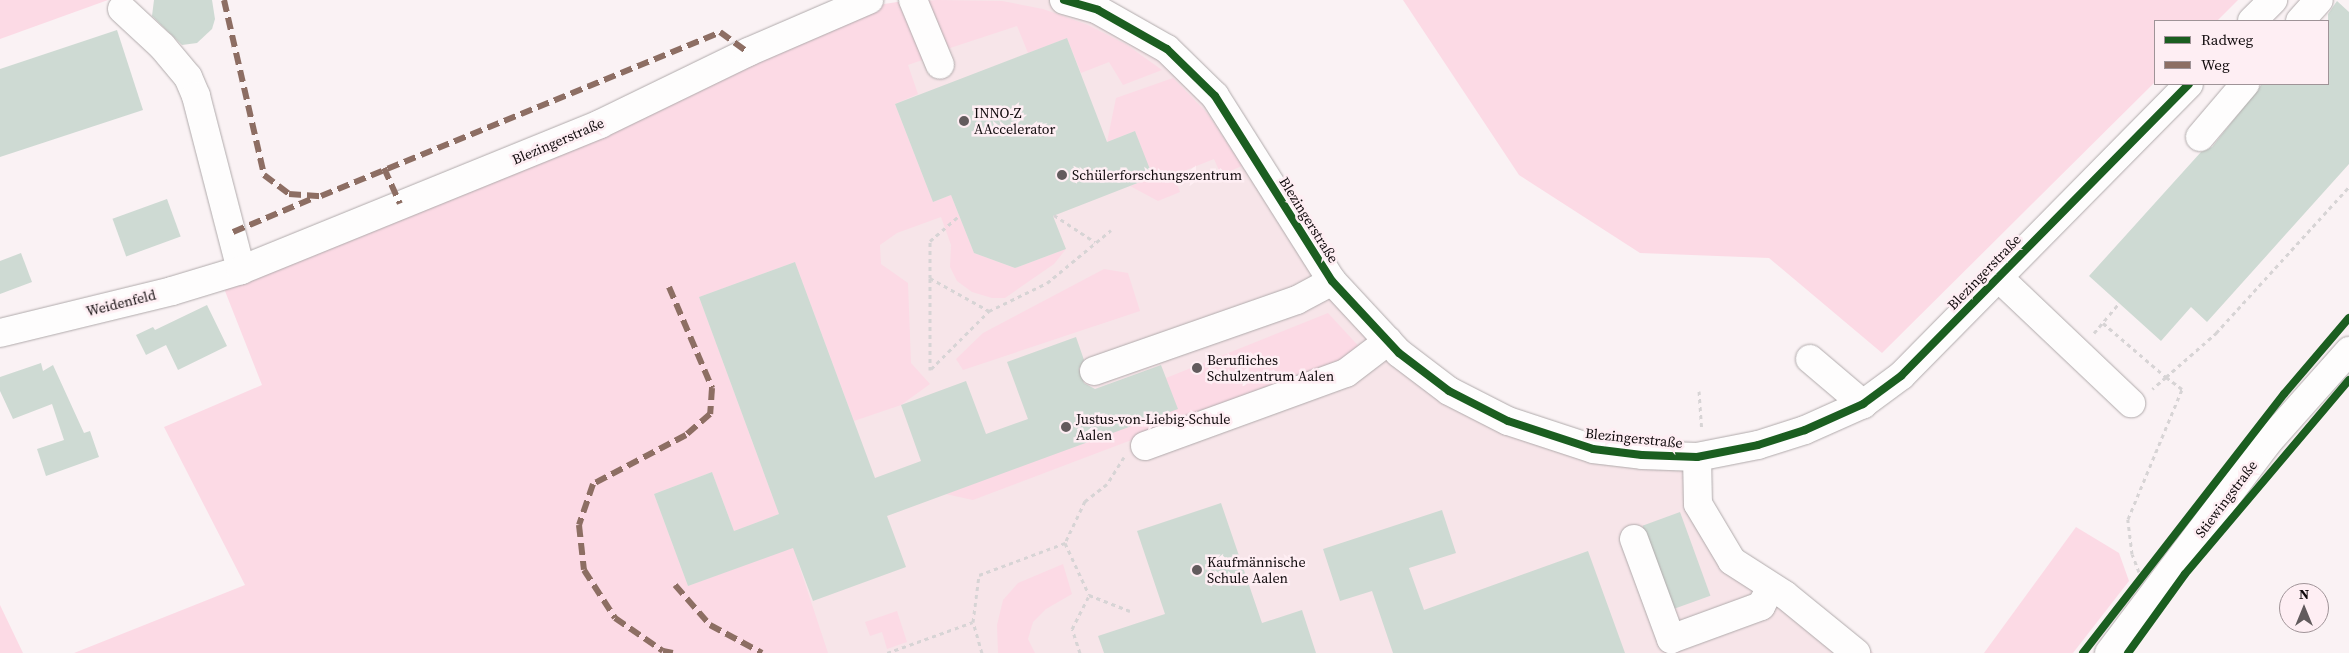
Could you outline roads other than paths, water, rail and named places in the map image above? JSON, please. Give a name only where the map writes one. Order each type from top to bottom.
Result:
[{"type":"street","name":"Blezingerstraße","points":[[241,270],[600,124],[748,52],[869,0]]},
{"type":"street","points":[[913,0],[940,66]]},
{"type":"street","name":"Blezingerstraße","points":[[1064,0],[1098,10],[1168,49],[1215,96],[1332,280],[1399,353],[1449,391],[1508,422],[1593,449],[1701,456],[1758,445],[1805,430],[1863,404],[1901,376],[1997,276],[2188,85]]},
{"type":"street","points":[[2253,20],[2273,0]]},
{"type":"street","points":[[2301,20],[2319,0]]},
{"type":"street","points":[[122,10],[162,46],[188,77],[196,96],[241,270]]},
{"type":"street","points":[[2200,137],[2244,85]]},
{"type":"street","name":"Weidenfeld","points":[[0,333],[172,291],[241,270]]},
{"type":"street","points":[[1997,276],[2131,402]]},
{"type":"street","points":[[1094,371],[1297,300],[1332,280]]},
{"type":"street","points":[[1145,446],[1346,373],[1388,340]]},
{"type":"street","name":"Stiewingstraße","points":[[2109,653],[2268,442],[2349,351]]},
{"type":"street","points":[[1810,359],[1863,404]]},
{"type":"street","points":[[1701,456],[1698,504],[1732,561],[1770,589],[1785,595],[1856,653]]},
{"type":"street","points":[[1634,539],[1670,638],[1761,606],[1770,589]]},
{"type":"place","name":"INNO-Z AAccelerator","points":[[964,121]]},
{"type":"place","name":"Schülerforschungszentrum","points":[[1062,175]]},
{"type":"place","name":"Berufliches Schulzentrum Aalen","points":[[1197,368]]},
{"type":"place","name":"Justus-von-Liebig-Schule Aalen","points":[[1066,427]]},
{"type":"place","name":"Kaufmännische Schule Aalen","points":[[1197,570]]}]
